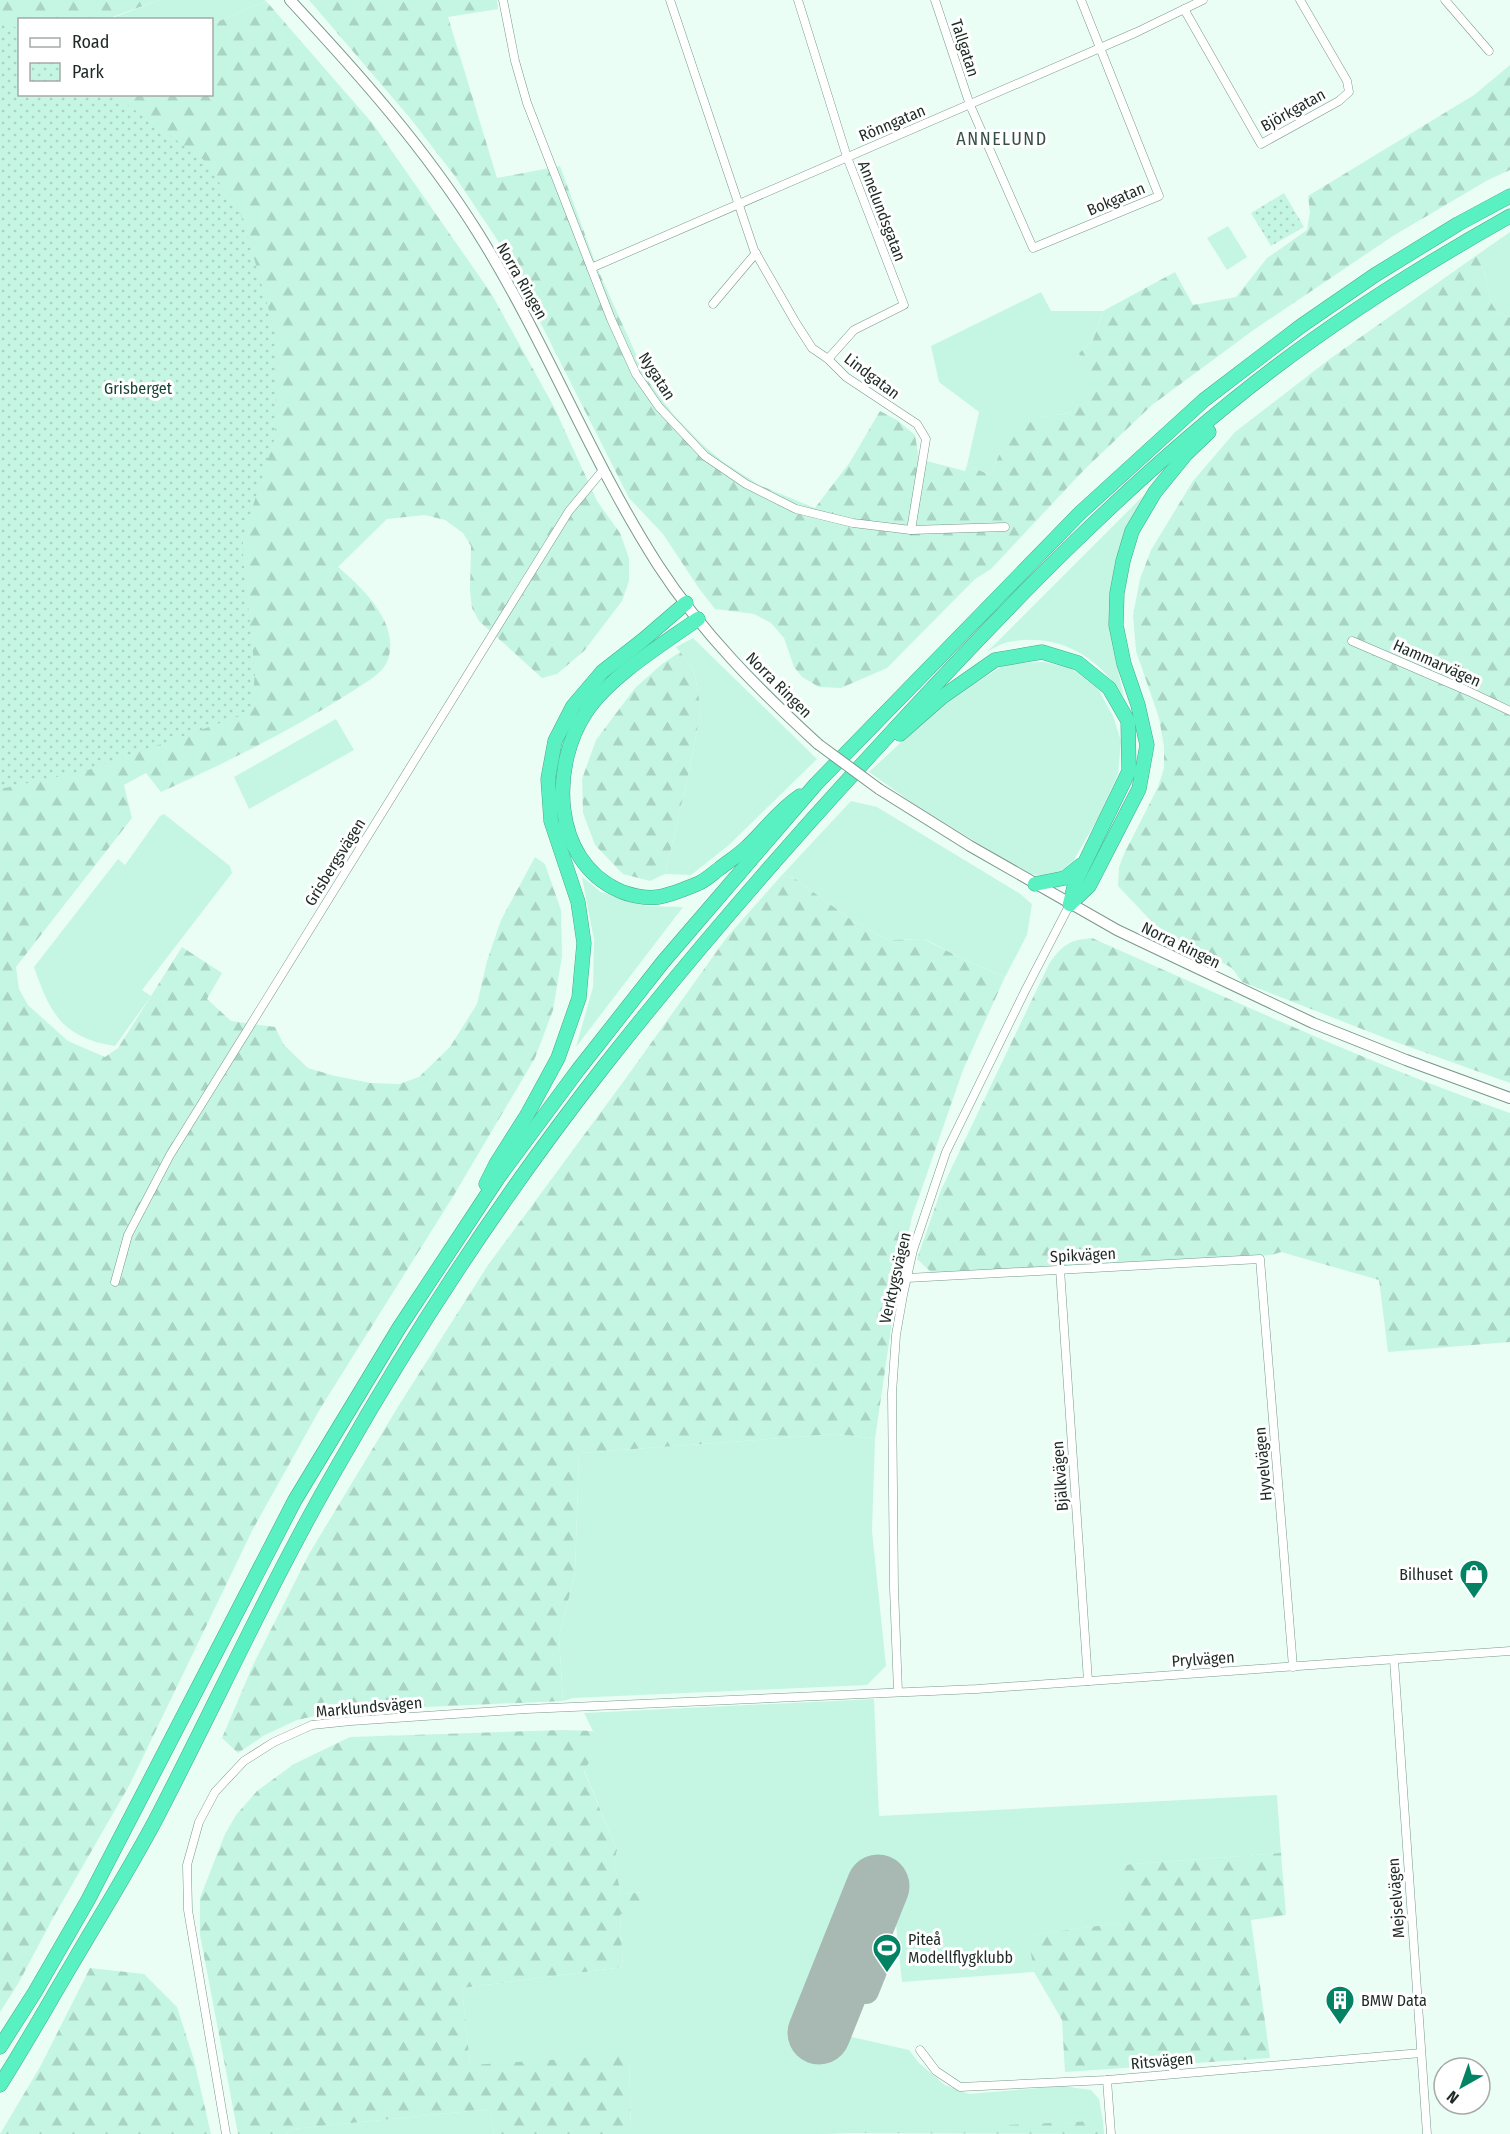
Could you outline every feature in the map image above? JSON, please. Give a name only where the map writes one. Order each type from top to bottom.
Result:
[{"type":"highway","points":[[0,2047],[88,1900],[295,1500],[405,1319],[498,1178],[585,1061],[663,962],[816,784],[1080,513],[1204,400],[1301,326],[1375,275],[1510,195]]},
{"type":"highway","points":[[0,2085],[152,1825],[284,1564],[390,1377],[449,1284],[531,1165],[602,1069],[768,869],[873,752],[1032,585],[1138,483],[1204,425],[1268,374],[1400,281],[1510,216]]},
{"type":"highway","points":[[1070,904],[1089,886],[1139,789],[1147,745],[1138,705],[1124,664],[1116,626],[1117,593],[1132,531],[1155,492],[1186,454],[1268,374]]},
{"type":"highway","points":[[469,1221],[496,1164],[527,1115],[558,1058],[579,998],[584,944],[580,912],[551,821],[548,779],[555,741],[573,706],[602,672],[686,603]]},
{"type":"highway","points":[[698,619],[609,686],[587,711],[577,730],[563,775],[562,797],[572,840],[589,870],[604,884],[625,893],[656,898],[699,884],[747,848],[784,806],[816,784]]},
{"type":"highway","points":[[873,752],[897,737],[942,697],[995,660],[1041,652],[1078,663],[1108,688],[1128,721],[1129,771],[1075,883],[1070,904]]},
{"type":"highway","points":[[1035,884],[1059,880],[1083,865]]},
{"type":"main road","name":"Norra Ringen","points":[[290,0],[363,80],[425,155],[478,232],[526,316],[603,470],[660,567],[723,650],[777,706],[818,744],[879,789],[961,841],[1127,935],[1313,1023],[1510,1098]]},
{"type":"street","name":"Nygatan","points":[[502,0],[527,103],[611,320],[636,374],[659,407],[705,456],[746,484],[796,509],[853,523],[911,530],[1005,527]]},
{"type":"street","name":"Lindgatan","points":[[670,0],[756,253],[812,348],[828,359],[846,377],[917,424],[926,439],[911,530]]},
{"type":"street","name":"Annelundsgatan","points":[[798,0],[847,157],[904,305],[854,330],[828,359]]},
{"type":"street","name":"Tallgatan","points":[[935,0],[970,105]]},
{"type":"street","name":"Bokgatan","points":[[970,105],[1033,248],[1159,195],[1081,0]]},
{"type":"street","name":"Rönngatan","points":[[591,268],[1099,49],[1203,0]]},
{"type":"street","name":"Björkgatan","points":[[1184,9],[1261,144],[1339,100],[1349,92],[1347,81],[1300,0]]},
{"type":"street","points":[[1445,0],[1489,51]]},
{"type":"street","points":[[713,304],[756,253]]},
{"type":"street","name":"Grisbergsvägen","points":[[115,1282],[128,1235],[170,1155],[569,511],[603,470]]},
{"type":"street","name":"Hammarvägen","points":[[1352,641],[1510,711]]},
{"type":"street","name":"Verktygsvägen","points":[[898,1692],[892,1393],[896,1335],[913,1250],[946,1152],[1070,904]]},
{"type":"street","name":"Spikvägen","points":[[907,1278],[1260,1259]]},
{"type":"street","name":"Hyvelvägen","points":[[1260,1259],[1293,1667]]},
{"type":"street","name":"Bjälkvägen","points":[[1060,1269],[1088,1681]]},
{"type":"street","name":"Prylvägen","points":[[898,1692],[1510,1651]]},
{"type":"street","name":"Mejselvägen","points":[[1394,1660],[1427,2134]]},
{"type":"street","name":"Marklundsvägen","points":[[226,2134],[188,1910],[187,1865],[199,1822],[215,1792],[244,1761],[274,1742],[312,1725],[351,1720],[550,1708],[898,1692]]},
{"type":"street","name":"Ritsvägen","points":[[920,2049],[936,2071],[960,2087],[1107,2080],[1421,2053]]},
{"type":"street","points":[[1107,2080],[1111,2134]]},
{"type":"green space","points":[[0,0],[159,0],[110,18],[18,18],[18,52],[0,60]]},
{"type":"green space","points":[[159,0],[266,1],[213,24],[213,18],[112,18]]},
{"type":"green space","points":[[309,0],[497,0],[498,9],[448,17],[497,178],[560,166],[598,270],[648,381],[673,414],[722,461],[759,485],[815,508],[850,462],[880,411],[897,420],[915,435],[919,459],[965,471],[967,465],[990,475],[1001,451],[1018,428],[1041,417],[1070,413],[1089,392],[1079,353],[1093,340],[1103,311],[1175,272],[1193,305],[1236,297],[1267,258],[1307,230],[1310,212],[1308,196],[1474,95],[1510,65],[1510,170],[1488,180],[1393,236],[1255,329],[1152,405],[1083,471],[991,569],[975,579],[887,668],[841,688],[819,687],[802,677],[794,667],[784,638],[771,623],[754,614],[715,609],[663,534],[629,498],[502,247],[454,175],[410,118]]},
{"type":"green space","points":[[266,1],[373,124],[491,293],[554,407],[597,501],[620,533],[629,558],[629,581],[622,601],[584,651],[557,674],[542,678],[479,621],[472,608],[470,591],[471,546],[463,533],[445,520],[425,515],[387,519],[338,567],[378,608],[385,621],[390,648],[387,662],[381,670],[333,704],[285,731],[161,792],[146,773],[124,785],[132,818],[16,967],[19,989],[28,1005],[68,1041],[105,1057],[118,1048],[182,947],[222,973],[207,999],[231,1021],[275,1027],[284,1045],[308,1068],[371,1083],[399,1084],[419,1077],[450,1047],[477,1004],[487,961],[501,920],[535,857],[545,864],[561,910],[562,956],[553,1010],[535,1058],[454,1195],[320,1409],[253,1529],[130,1784],[0,2012],[0,116],[48,96],[213,96],[213,24]]},
{"type":"green space","name":"Grisberget","points":[[0,17],[18,29],[18,96],[115,96],[205,161],[243,219],[277,339],[275,437],[243,537],[255,674],[251,712],[88,770],[0,789]]},
{"type":"green space","points":[[1284,193],[1304,227],[1271,246],[1251,213]]},
{"type":"green space","points":[[1228,226],[1247,257],[1227,270],[1207,238]]},
{"type":"green space","points":[[1510,232],[1510,317],[1494,308],[1477,255]]},
{"type":"green space","points":[[1477,255],[1494,308],[1510,317],[1510,1083],[1390,1040],[1242,982],[1232,968],[1172,936],[1153,923],[1118,886],[1119,867],[1124,854],[1158,787],[1164,768],[1164,747],[1159,718],[1136,651],[1133,615],[1140,579],[1151,550],[1193,481],[1235,432],[1331,358]]},
{"type":"green space","points":[[1041,292],[1051,311],[1103,311],[1093,340],[1079,353],[1090,392],[1070,413],[1041,417],[1001,451],[990,475],[967,465],[979,412],[939,382],[931,346]]},
{"type":"green space","points":[[1145,494],[1126,528],[1113,574],[1110,618],[1124,697],[1114,682],[1089,659],[1060,644],[1026,640],[1008,642],[987,652]]},
{"type":"green space","points":[[693,638],[817,759],[729,845],[691,875],[665,874],[701,710],[694,670],[676,647]]},
{"type":"green space","points":[[680,652],[694,670],[701,710],[665,874],[650,881],[623,874],[595,845],[583,813],[582,779],[596,740],[635,688],[662,664]]},
{"type":"green space","points":[[1044,662],[1071,668],[1098,689],[1113,716],[1121,741],[1118,774],[1098,818],[1074,860],[1059,874],[1048,878],[1027,873],[917,806],[869,772],[928,717],[957,694],[1008,663]]},
{"type":"green space","points":[[336,719],[354,750],[249,809],[234,777]]},
{"type":"green space","points":[[851,801],[877,807],[1019,893],[1032,904],[1027,935],[1005,977],[925,939],[888,940],[853,921],[794,878],[781,876]]},
{"type":"green space","points":[[164,814],[230,866],[232,873],[142,990],[151,996],[115,1046],[97,1042],[71,1030],[61,1021],[46,998],[34,967],[118,859],[125,865],[160,816]]},
{"type":"green space","points":[[781,876],[794,878],[853,921],[888,940],[924,939],[1005,977],[963,1070],[912,1217],[898,1281],[875,1439],[837,1434],[579,1453],[575,1573],[559,1637],[563,1701],[337,1711],[297,1720],[265,1735],[238,1753],[222,1738],[253,1665],[309,1554],[399,1405],[488,1265],[727,937]]},
{"type":"green space","points":[[582,877],[601,892],[646,906],[683,907],[576,1047],[593,987],[594,940]]},
{"type":"green space","points":[[1092,938],[1351,1052],[1510,1113],[1510,1342],[1388,1352],[1379,1280],[1281,1252],[1272,1255],[933,1274],[917,1259],[941,1190],[1049,964],[1067,945],[1077,940]]},
{"type":"green space","points":[[837,1434],[875,1439],[872,1531],[886,1666],[867,1685],[573,1698],[563,1701],[559,1637],[575,1573],[579,1453]]},
{"type":"green space","points":[[874,1699],[879,1816],[1277,1795],[1281,1853],[1121,1865],[1122,1923],[1029,1935],[1034,1972],[902,1982],[891,1877],[861,1880],[804,2033],[808,2038],[822,2040],[843,2035],[909,2050],[919,2063],[945,2085],[969,2094],[1062,2086],[1091,2090],[1099,2099],[1103,2121],[826,2134],[631,2134],[629,2056],[470,2066],[462,1988],[623,1967],[620,1915],[641,1892],[621,1894],[614,1862],[617,1850],[584,1770],[601,1740],[593,1731],[584,1713]]},
{"type":"green space","points":[[593,1731],[602,1740],[584,1771],[617,1850],[614,1862],[621,1894],[642,1892],[642,1899],[620,1915],[623,1967],[462,1988],[470,2065],[629,2055],[631,2134],[494,2134],[490,2109],[292,2129],[287,2134],[238,2134],[200,1935],[200,1898],[225,1834],[236,1815],[257,1791],[294,1764],[350,1737]]},
{"type":"green space","points":[[1281,1853],[1286,1915],[1251,1920],[1270,2058],[1065,2072],[1062,2020],[1034,1972],[1028,1935],[1121,1923],[1121,1865]]},
{"type":"green space","points":[[90,1968],[144,1974],[177,2007],[194,2060],[211,2134],[0,2134],[40,2067]]},
{"type":"green space","points":[[490,2109],[494,2134],[287,2134],[292,2129]]},
{"type":"green space","points":[[1103,2121],[1104,2134],[826,2133]]},
{"type":"taxiway","points":[[866,1991],[880,1956]]},
{"type":"taxiway","points":[[847,1964],[872,1975]]},
{"type":"runway","points":[[819,2033],[878,1886]]},
{"type":"place","name":"Bilhuset","points":[[1474,1600]]},
{"type":"place","name":"Piteå Modellflygklubb","points":[[887,1974]]},
{"type":"place","name":"BMW Data","points":[[1340,2026]]},
{"type":"district","name":"ANNELUND","points":[[1002,139]]}]
